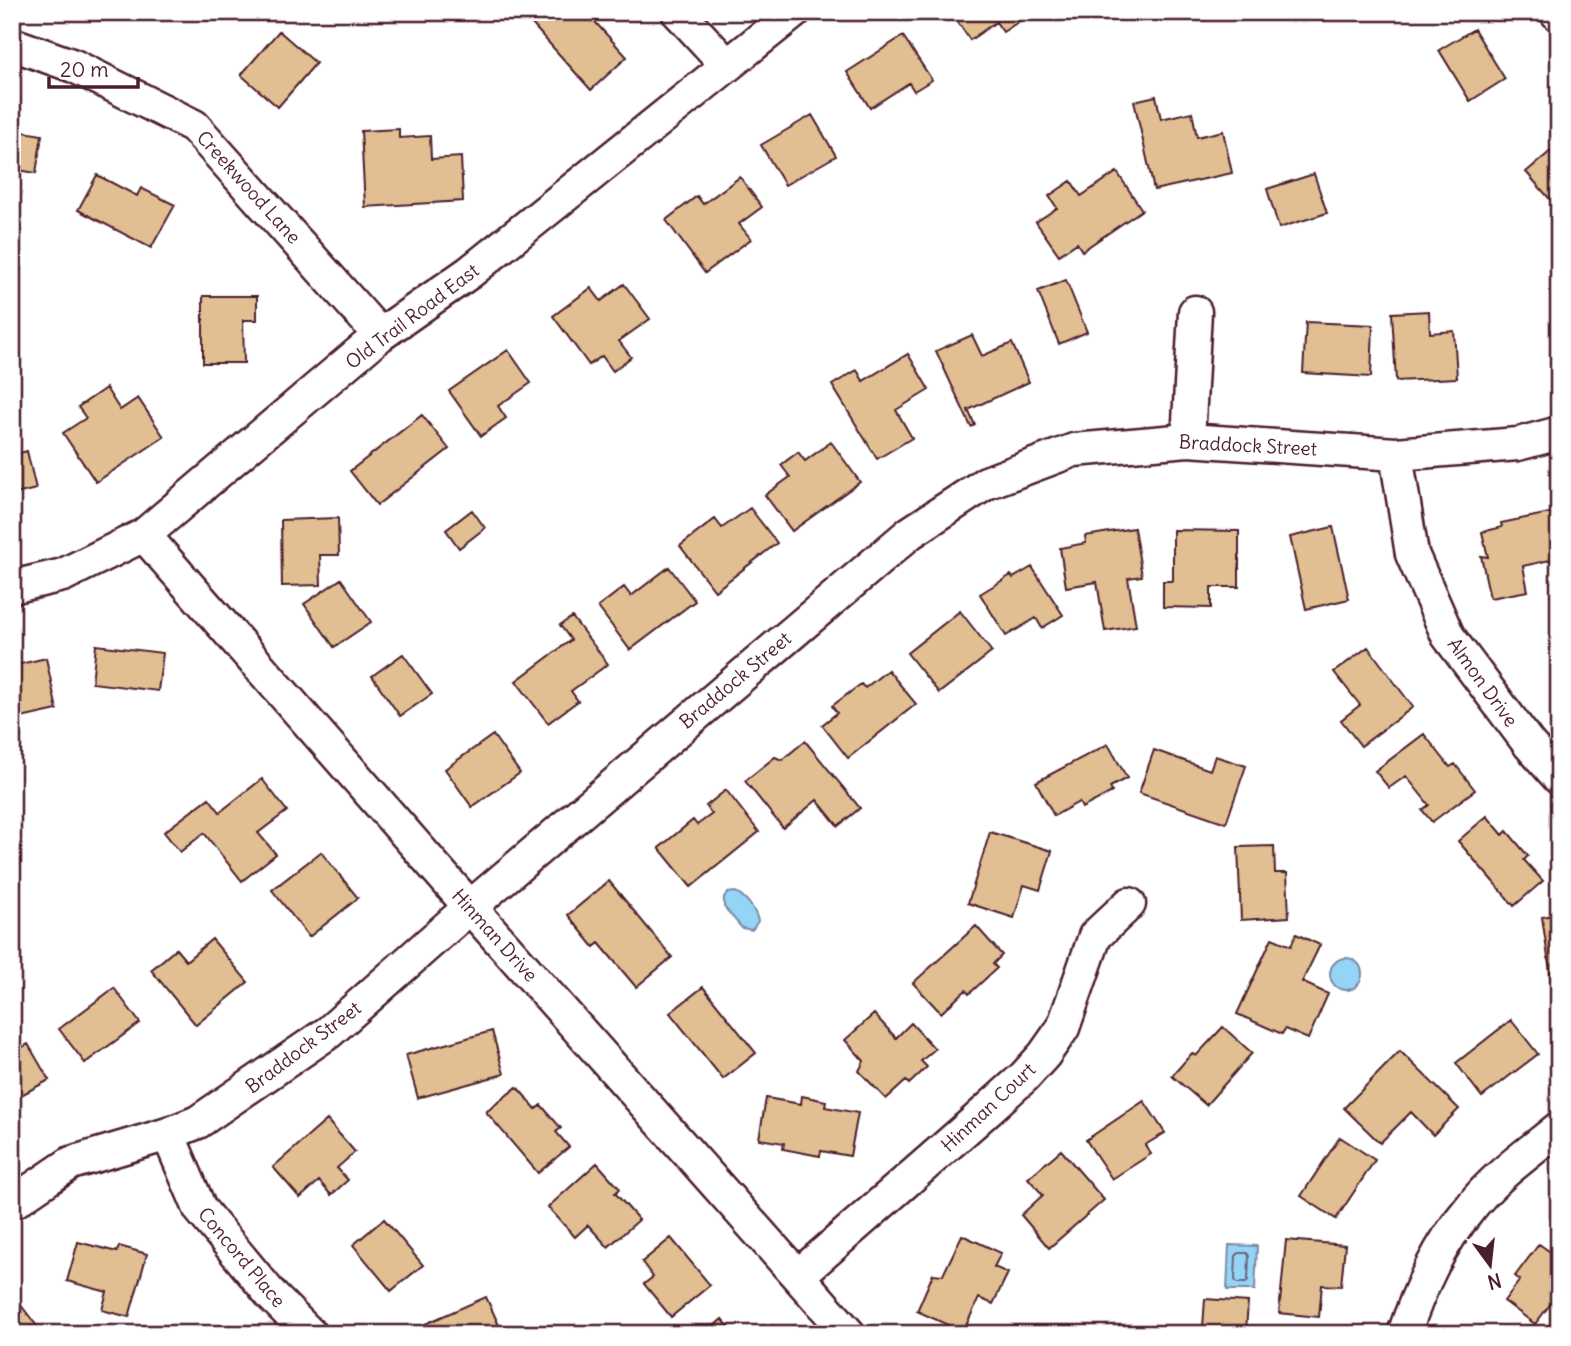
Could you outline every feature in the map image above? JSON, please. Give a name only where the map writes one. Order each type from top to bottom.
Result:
[{"type":"street","points":[[678,12],[727,65]]},
{"type":"street","name":"Old Trail Road East","points":[[12,587],[62,575],[144,535],[380,335],[470,272],[794,12]]},
{"type":"street","name":"Creekwood Lane","points":[[12,44],[74,66],[194,126],[380,335]]},
{"type":"street","points":[[1188,440],[1195,312]]},
{"type":"street","name":"Braddock Street","points":[[12,1203],[71,1163],[168,1134],[198,1122],[329,1032],[470,907],[910,533],[986,482],[1074,450],[1188,440],[1396,454],[1518,444],[1559,433]]},
{"type":"street","name":"Almon Drive","points":[[1396,454],[1412,554],[1448,636],[1529,744],[1559,778]]},
{"type":"street","name":"Hinman Drive","points":[[144,535],[849,1334]]},
{"type":"street","name":"Hinman Court","points":[[799,1275],[1004,1095],[1044,1055],[1063,1028],[1095,936],[1129,904]]},
{"type":"street","points":[[1404,1334],[1416,1297],[1438,1252],[1472,1205],[1506,1172],[1559,1128]]},
{"type":"street","name":"Concord Place","points":[[168,1134],[200,1209],[273,1297],[310,1334]]},
{"type":"water","points":[[735,892],[746,900],[755,913],[758,921],[752,930],[742,928],[724,907],[724,897]]},
{"type":"water","points":[[1346,958],[1357,963],[1362,974],[1357,985],[1346,990],[1335,985],[1330,974],[1335,963]]},
{"type":"water","points":[[1229,1245],[1257,1246],[1255,1290],[1227,1290]]},
{"type":"building","points":[[546,12],[586,12],[627,57],[591,90],[532,24]]},
{"type":"building","points":[[951,12],[1011,12],[1018,22],[1003,32],[996,22],[970,40]]},
{"type":"building","points":[[1474,29],[1505,79],[1470,101],[1439,50]]},
{"type":"building","points":[[279,31],[316,63],[278,107],[241,75]]},
{"type":"building","points":[[903,36],[932,80],[914,91],[909,83],[870,108],[847,72]]},
{"type":"building","points":[[1156,96],[1161,119],[1192,112],[1197,137],[1223,131],[1232,173],[1154,190],[1134,101]]},
{"type":"building","points":[[812,115],[836,156],[785,185],[761,145]]},
{"type":"building","points":[[399,129],[399,138],[430,136],[431,159],[461,157],[463,201],[365,207],[361,131]]},
{"type":"building","points":[[12,130],[42,135],[36,173],[12,169]]},
{"type":"building","points":[[1559,144],[1559,202],[1555,205],[1526,172]]},
{"type":"building","points":[[1117,172],[1142,210],[1082,251],[1077,243],[1059,255],[1036,222],[1057,208],[1049,196],[1071,181],[1081,196]]},
{"type":"building","points":[[1314,174],[1327,213],[1279,228],[1267,189]]},
{"type":"building","points":[[97,175],[137,196],[141,188],[175,205],[151,248],[78,210]]},
{"type":"building","points":[[740,177],[762,207],[739,224],[751,239],[705,273],[666,220],[697,196],[703,204]]},
{"type":"building","points":[[1066,280],[1087,332],[1059,344],[1038,291]]},
{"type":"building","points":[[624,284],[650,319],[619,341],[631,357],[613,371],[602,356],[589,365],[553,316],[591,288],[601,301]]},
{"type":"building","points":[[203,296],[257,296],[257,320],[243,320],[244,363],[203,363]]},
{"type":"building","points":[[1429,311],[1430,333],[1454,331],[1457,378],[1396,381],[1392,313]]},
{"type":"building","points":[[1306,322],[1373,325],[1371,377],[1303,373]]},
{"type":"building","points":[[972,335],[982,356],[1012,343],[1029,382],[968,410],[975,425],[971,427],[936,351]]},
{"type":"building","points":[[508,350],[531,383],[498,406],[506,418],[481,436],[449,391]]},
{"type":"building","points":[[908,354],[929,390],[896,410],[912,438],[877,459],[832,385],[857,370],[863,381]]},
{"type":"building","points":[[106,388],[120,410],[138,398],[164,437],[96,482],[63,433],[86,418],[78,407]]},
{"type":"building","points":[[422,415],[449,449],[377,505],[350,471]]},
{"type":"building","points":[[831,442],[860,482],[792,531],[765,495],[790,477],[781,465],[798,452],[805,461]]},
{"type":"building","points":[[27,451],[36,489],[12,495],[12,455]]},
{"type":"building","points":[[750,508],[777,543],[715,591],[680,546],[715,519],[722,528]]},
{"type":"building","points":[[472,510],[485,528],[459,548],[446,530]]},
{"type":"building","points":[[1559,511],[1559,558],[1523,566],[1528,591],[1490,598],[1481,556],[1488,557],[1482,532],[1502,527],[1501,523]]},
{"type":"building","points":[[338,518],[339,555],[320,555],[321,585],[282,586],[281,520]]},
{"type":"building","points":[[1333,527],[1349,599],[1306,609],[1290,537]]},
{"type":"building","points":[[1134,528],[1142,576],[1128,578],[1136,626],[1105,631],[1097,582],[1066,587],[1060,548],[1086,543],[1085,536]]},
{"type":"building","points":[[1173,530],[1239,531],[1239,587],[1211,587],[1211,608],[1163,607],[1163,581],[1173,581]]},
{"type":"building","points":[[669,567],[695,601],[630,650],[598,607],[624,587],[631,596]]},
{"type":"building","points":[[1032,567],[1063,615],[1042,628],[1036,618],[1006,636],[980,594],[1011,575],[1013,578]]},
{"type":"building","points":[[341,579],[371,622],[334,647],[304,604]]},
{"type":"building","points":[[960,611],[992,652],[939,693],[907,653]]},
{"type":"building","points":[[572,617],[608,664],[571,691],[578,701],[548,723],[516,681],[571,640],[560,625]]},
{"type":"building","points":[[96,645],[163,653],[158,691],[92,683]]},
{"type":"building","points":[[1368,647],[1413,707],[1361,746],[1341,720],[1360,705],[1334,672]]},
{"type":"building","points":[[403,654],[432,694],[400,716],[372,676]]},
{"type":"building","points":[[46,658],[57,710],[12,720],[12,666]]},
{"type":"building","points":[[888,670],[916,704],[848,758],[822,725],[837,713],[832,706],[861,684],[865,688]]},
{"type":"building","points":[[1424,734],[1450,767],[1455,764],[1475,790],[1432,822],[1422,810],[1429,805],[1406,776],[1389,788],[1375,771]]},
{"type":"building","points":[[493,735],[520,773],[472,807],[445,769]]},
{"type":"building","points":[[805,741],[860,808],[838,826],[817,800],[783,828],[745,781],[775,757],[782,760]]},
{"type":"building","points":[[1108,744],[1127,778],[1110,787],[1112,792],[1082,808],[1079,802],[1054,816],[1036,782]]},
{"type":"building","points":[[1154,750],[1210,770],[1215,756],[1246,766],[1226,823],[1139,793]]},
{"type":"building","points":[[262,779],[287,811],[258,833],[276,854],[242,881],[204,833],[180,852],[164,832],[209,798],[220,812]]},
{"type":"building","points":[[726,790],[759,832],[691,887],[659,848],[693,820],[697,825],[712,814],[706,806]]},
{"type":"building","points":[[1487,816],[1503,835],[1507,831],[1528,856],[1524,860],[1543,881],[1514,906],[1458,841]]},
{"type":"building","points":[[990,832],[1052,851],[1040,890],[1024,885],[1014,918],[968,903]]},
{"type":"building","points":[[1274,846],[1275,873],[1287,873],[1289,917],[1241,920],[1238,847]]},
{"type":"building","points":[[321,852],[358,898],[309,937],[272,890]]},
{"type":"building","points":[[609,881],[672,957],[636,987],[599,943],[594,947],[568,915]]},
{"type":"building","points":[[1559,914],[1559,1012],[1556,1012],[1542,917]]},
{"type":"building","points":[[976,926],[1002,955],[993,964],[997,968],[969,994],[966,990],[941,1013],[913,983]]},
{"type":"building","points":[[1296,934],[1320,945],[1302,982],[1328,994],[1308,1039],[1285,1029],[1282,1034],[1237,1014],[1272,938],[1291,946]]},
{"type":"building","points":[[212,939],[248,982],[196,1025],[151,970],[176,949],[186,961]]},
{"type":"building","points":[[703,987],[756,1053],[723,1079],[670,1013]]},
{"type":"building","points":[[114,988],[140,1023],[85,1063],[59,1029]]},
{"type":"building","points":[[874,1014],[896,1038],[911,1023],[935,1049],[921,1061],[927,1067],[909,1084],[906,1081],[886,1099],[859,1071],[864,1061],[845,1040]]},
{"type":"building","points":[[1511,1020],[1538,1054],[1482,1097],[1456,1063]]},
{"type":"building","points":[[1223,1027],[1252,1053],[1206,1105],[1172,1076],[1192,1053],[1196,1056]]},
{"type":"building","points":[[492,1031],[504,1074],[418,1098],[406,1055]]},
{"type":"building","points":[[28,1044],[49,1080],[12,1100],[12,1053]]},
{"type":"building","points":[[1400,1051],[1459,1109],[1433,1135],[1411,1112],[1380,1143],[1344,1108]]},
{"type":"building","points":[[517,1087],[536,1109],[541,1105],[561,1128],[556,1132],[569,1147],[538,1173],[486,1112]]},
{"type":"building","points":[[802,1096],[826,1101],[825,1107],[858,1113],[850,1156],[821,1151],[820,1156],[783,1149],[784,1143],[759,1139],[766,1098],[801,1104]]},
{"type":"building","points":[[1144,1101],[1165,1133],[1145,1145],[1151,1154],[1112,1179],[1086,1140]]},
{"type":"building","points":[[327,1120],[355,1152],[337,1168],[348,1180],[331,1195],[319,1181],[300,1198],[273,1167]]},
{"type":"building","points":[[1340,1137],[1375,1160],[1336,1219],[1301,1196]]},
{"type":"building","points":[[1061,1150],[1104,1200],[1049,1248],[1021,1215],[1043,1195],[1028,1178]]},
{"type":"building","points":[[597,1163],[620,1189],[615,1193],[639,1220],[608,1247],[588,1225],[575,1237],[548,1207]]},
{"type":"building","points":[[384,1219],[423,1265],[391,1291],[353,1245]]},
{"type":"building","points":[[962,1235],[1001,1253],[994,1267],[1008,1273],[993,1304],[979,1298],[963,1332],[917,1311],[933,1274],[943,1275]]},
{"type":"building","points":[[671,1238],[710,1285],[671,1317],[644,1284],[653,1277],[642,1262]]},
{"type":"building","points":[[1286,1240],[1345,1245],[1341,1286],[1322,1285],[1319,1317],[1279,1313]]},
{"type":"building","points":[[78,1242],[117,1252],[119,1246],[147,1254],[129,1317],[102,1310],[107,1292],[67,1281]]},
{"type":"building","points":[[1539,1244],[1559,1258],[1559,1307],[1552,1302],[1535,1324],[1504,1301],[1520,1280],[1515,1276]]},
{"type":"building","points":[[486,1297],[503,1334],[430,1334],[425,1324]]},
{"type":"building","points":[[1205,1299],[1248,1302],[1246,1331],[1203,1327]]},
{"type":"building","points":[[20,1304],[43,1334],[12,1334],[12,1310]]},
{"type":"building","points":[[722,1319],[736,1334],[705,1334]]},
{"type":"building","points":[[1008,1326],[1014,1334],[998,1334]]}]
